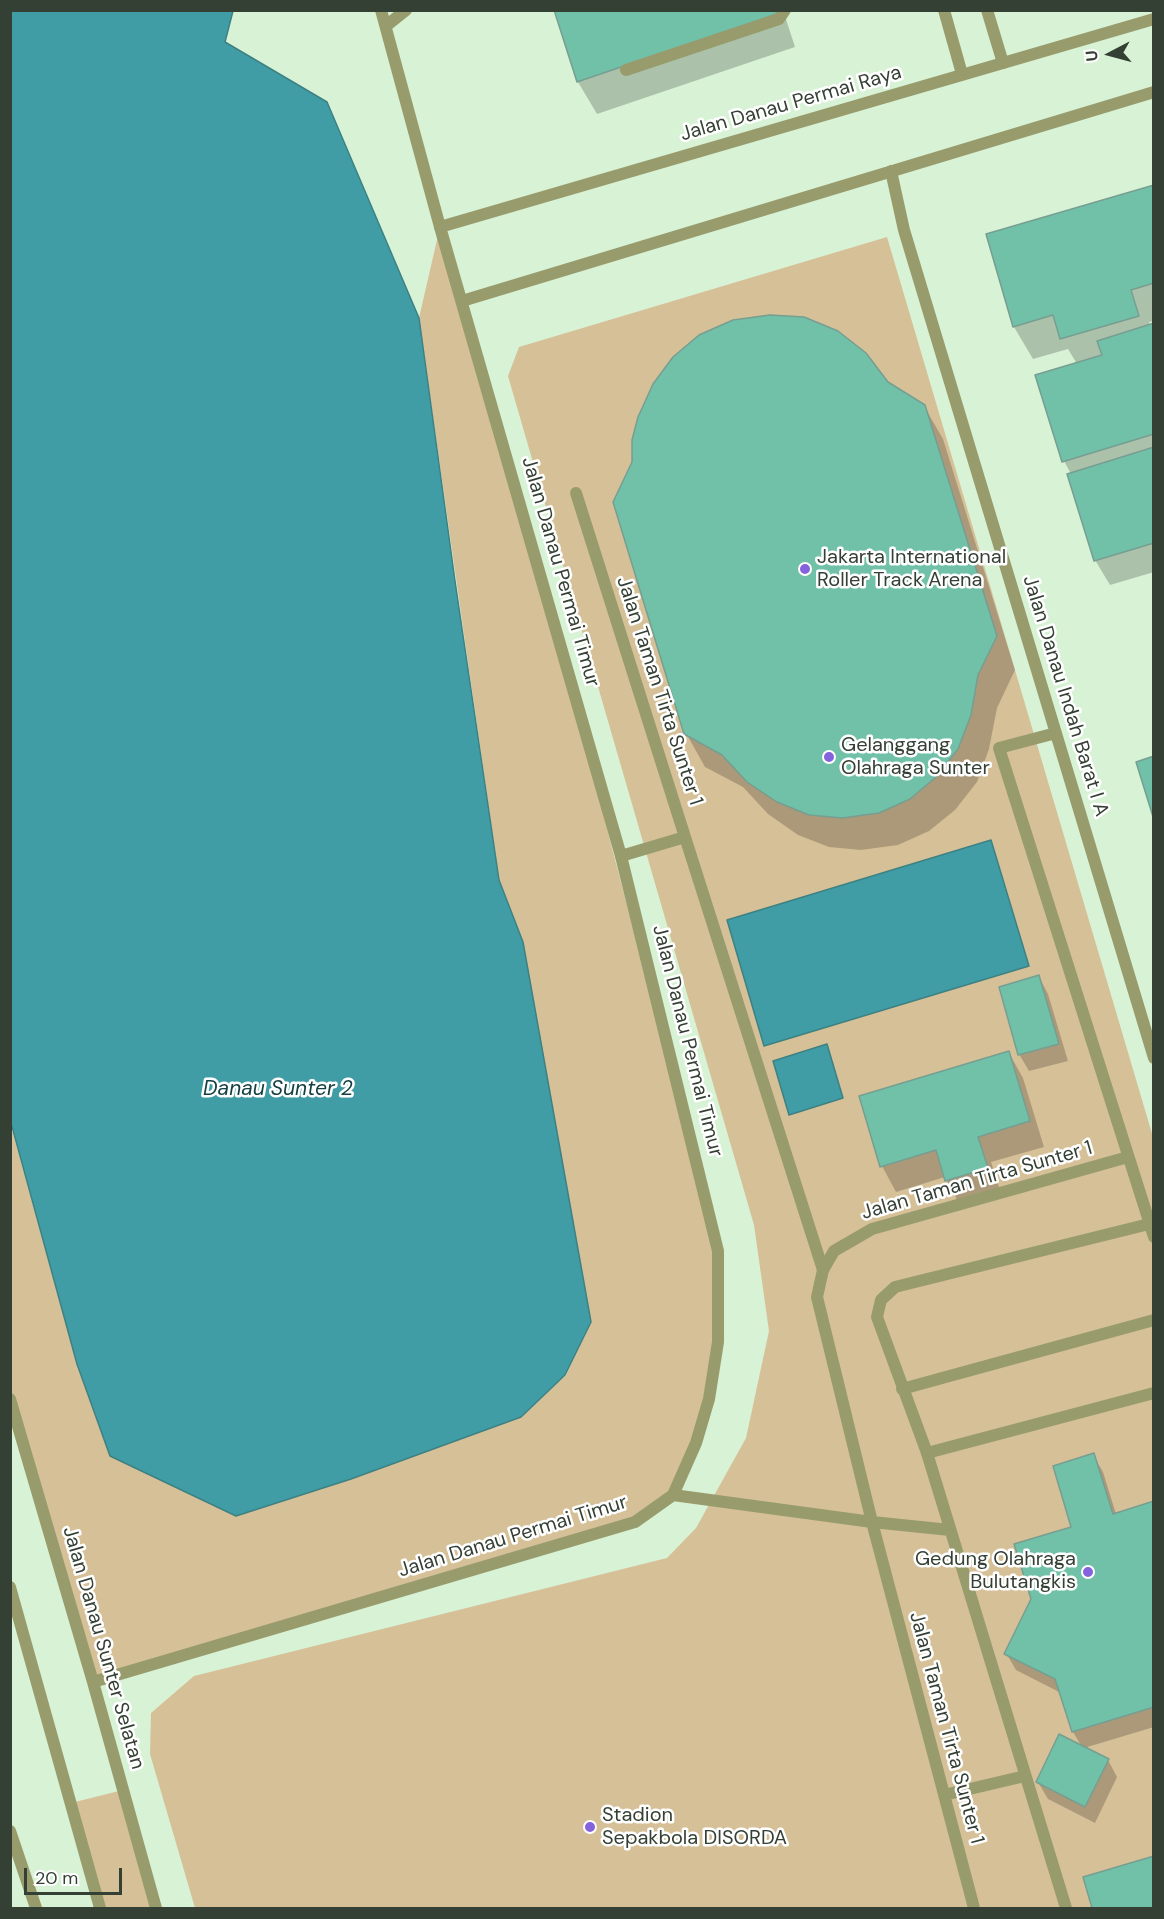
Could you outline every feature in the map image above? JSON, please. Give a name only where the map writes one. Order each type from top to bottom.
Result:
[{"type":"street","name":"Jalan Danau Permai Timur","points":[[93,1682],[635,1522],[673,1496],[696,1443],[709,1399],[718,1342],[718,1251],[621,856],[440,227],[381,10]]},
{"type":"street","points":[[386,26],[406,10]]},
{"type":"street","points":[[626,70],[779,19],[785,10]]},
{"type":"street","points":[[944,10],[962,74]]},
{"type":"street","points":[[987,10],[1003,63]]},
{"type":"street","name":"Jalan Danau Permai Raya","points":[[440,227],[1154,19]]},
{"type":"street","points":[[462,301],[1154,92]]},
{"type":"street","name":"Jalan Danau Indah Barat I A","points":[[891,171],[902,224],[1154,1058]]},
{"type":"street","name":"Jalan Taman Tirta Sunter 1","points":[[576,493],[685,837],[621,856]]},
{"type":"street","points":[[1056,734],[999,748],[1154,1237]]},
{"type":"street","points":[[685,837],[823,1270]]},
{"type":"street","name":"Jalan Taman Tirta Sunter 1","points":[[974,1908],[872,1522],[817,1297],[823,1270],[834,1251],[872,1229],[1128,1157]]},
{"type":"street","points":[[1066,1908],[927,1453],[877,1317],[881,1300],[895,1287],[1149,1224]]},
{"type":"street","points":[[902,1389],[1154,1320]]},
{"type":"street","points":[[927,1453],[1154,1393]]},
{"type":"street","name":"Jalan Danau Sunter Selatan","points":[[10,1399],[156,1908]]},
{"type":"street","points":[[673,1496],[950,1530]]},
{"type":"street","points":[[10,1587],[100,1908]]},
{"type":"street","points":[[944,1796],[1025,1776]]},
{"type":"street","points":[[10,1831],[36,1908]]},
{"type":"shaded area","points":[[440,227],[547,601],[718,1251],[718,1342],[696,1443],[673,1495],[635,1522],[93,1682],[11,1390],[10,1123],[77,1364],[110,1456],[236,1516],[521,1417],[566,1375],[591,1322],[523,942],[499,880],[419,318]]},
{"type":"shaded area","name":"Gelanggang Olahraga Sunter","points":[[887,237],[1153,1137],[1153,1908],[195,1908],[150,1754],[151,1713],[194,1676],[667,1558],[696,1528],[746,1438],[769,1331],[754,1225],[508,376],[519,347]]},
{"type":"shaded area","points":[[123,1790],[156,1908],[100,1908],[71,1803]]},
{"type":"water","name":"Danau Sunter 2","points":[[10,11],[233,11],[225,42],[327,102],[419,318],[499,880],[523,942],[591,1322],[565,1375],[521,1417],[351,1479],[236,1516],[110,1456],[77,1364],[11,1123]]},
{"type":"water","points":[[991,840],[1029,966],[764,1046],[727,920]]},
{"type":"water","points":[[827,1044],[843,1098],[789,1115],[773,1061]]},
{"type":"building","points":[[554,10],[776,10],[777,14],[577,82]]},
{"type":"building","points":[[1154,185],[1154,283],[1131,290],[1139,316],[1060,339],[1053,315],[1013,327],[986,234]]},
{"type":"building","name":"Jakarta International Roller Track Arena","points":[[770,315],[804,317],[838,331],[866,353],[888,382],[925,405],[997,636],[978,675],[971,715],[958,749],[936,777],[910,799],[879,813],[842,818],[809,815],[777,802],[747,782],[722,755],[684,734],[613,502],[632,462],[632,440],[638,417],[653,384],[673,357],[699,335],[733,320]]},
{"type":"building","points":[[1154,323],[1154,434],[1062,462],[1035,375],[1102,355],[1097,341]]},
{"type":"building","points":[[1154,447],[1154,543],[1094,561],[1067,474]]},
{"type":"building","points":[[1154,756],[1154,820],[1136,762]]},
{"type":"building","points":[[1039,975],[1059,1044],[1018,1055],[999,987]]},
{"type":"building","points":[[1009,1051],[1030,1121],[978,1137],[988,1168],[945,1181],[936,1150],[880,1167],[859,1096]]},
{"type":"building","name":"Gedung Olahraga Bulutangkis","points":[[1094,1453],[1113,1514],[1154,1501],[1154,1707],[1072,1732],[1055,1679],[1004,1654],[1031,1599],[1014,1544],[1071,1527],[1053,1466]]},
{"type":"building","points":[[1059,1734],[1109,1759],[1085,1807],[1036,1782]]},
{"type":"building","points":[[1154,1856],[1154,1908],[1092,1908],[1083,1877]]},
{"type":"place","name":"Jakarta International Roller Track Arena","points":[[805,569]]},
{"type":"place","name":"Gelanggang Olahraga Sunter","points":[[829,757]]},
{"type":"place","name":"Gedung Olahraga Bulutangkis","points":[[1088,1572]]},
{"type":"place","name":"Stadion Sepakbola DISORDA","points":[[590,1827]]}]
